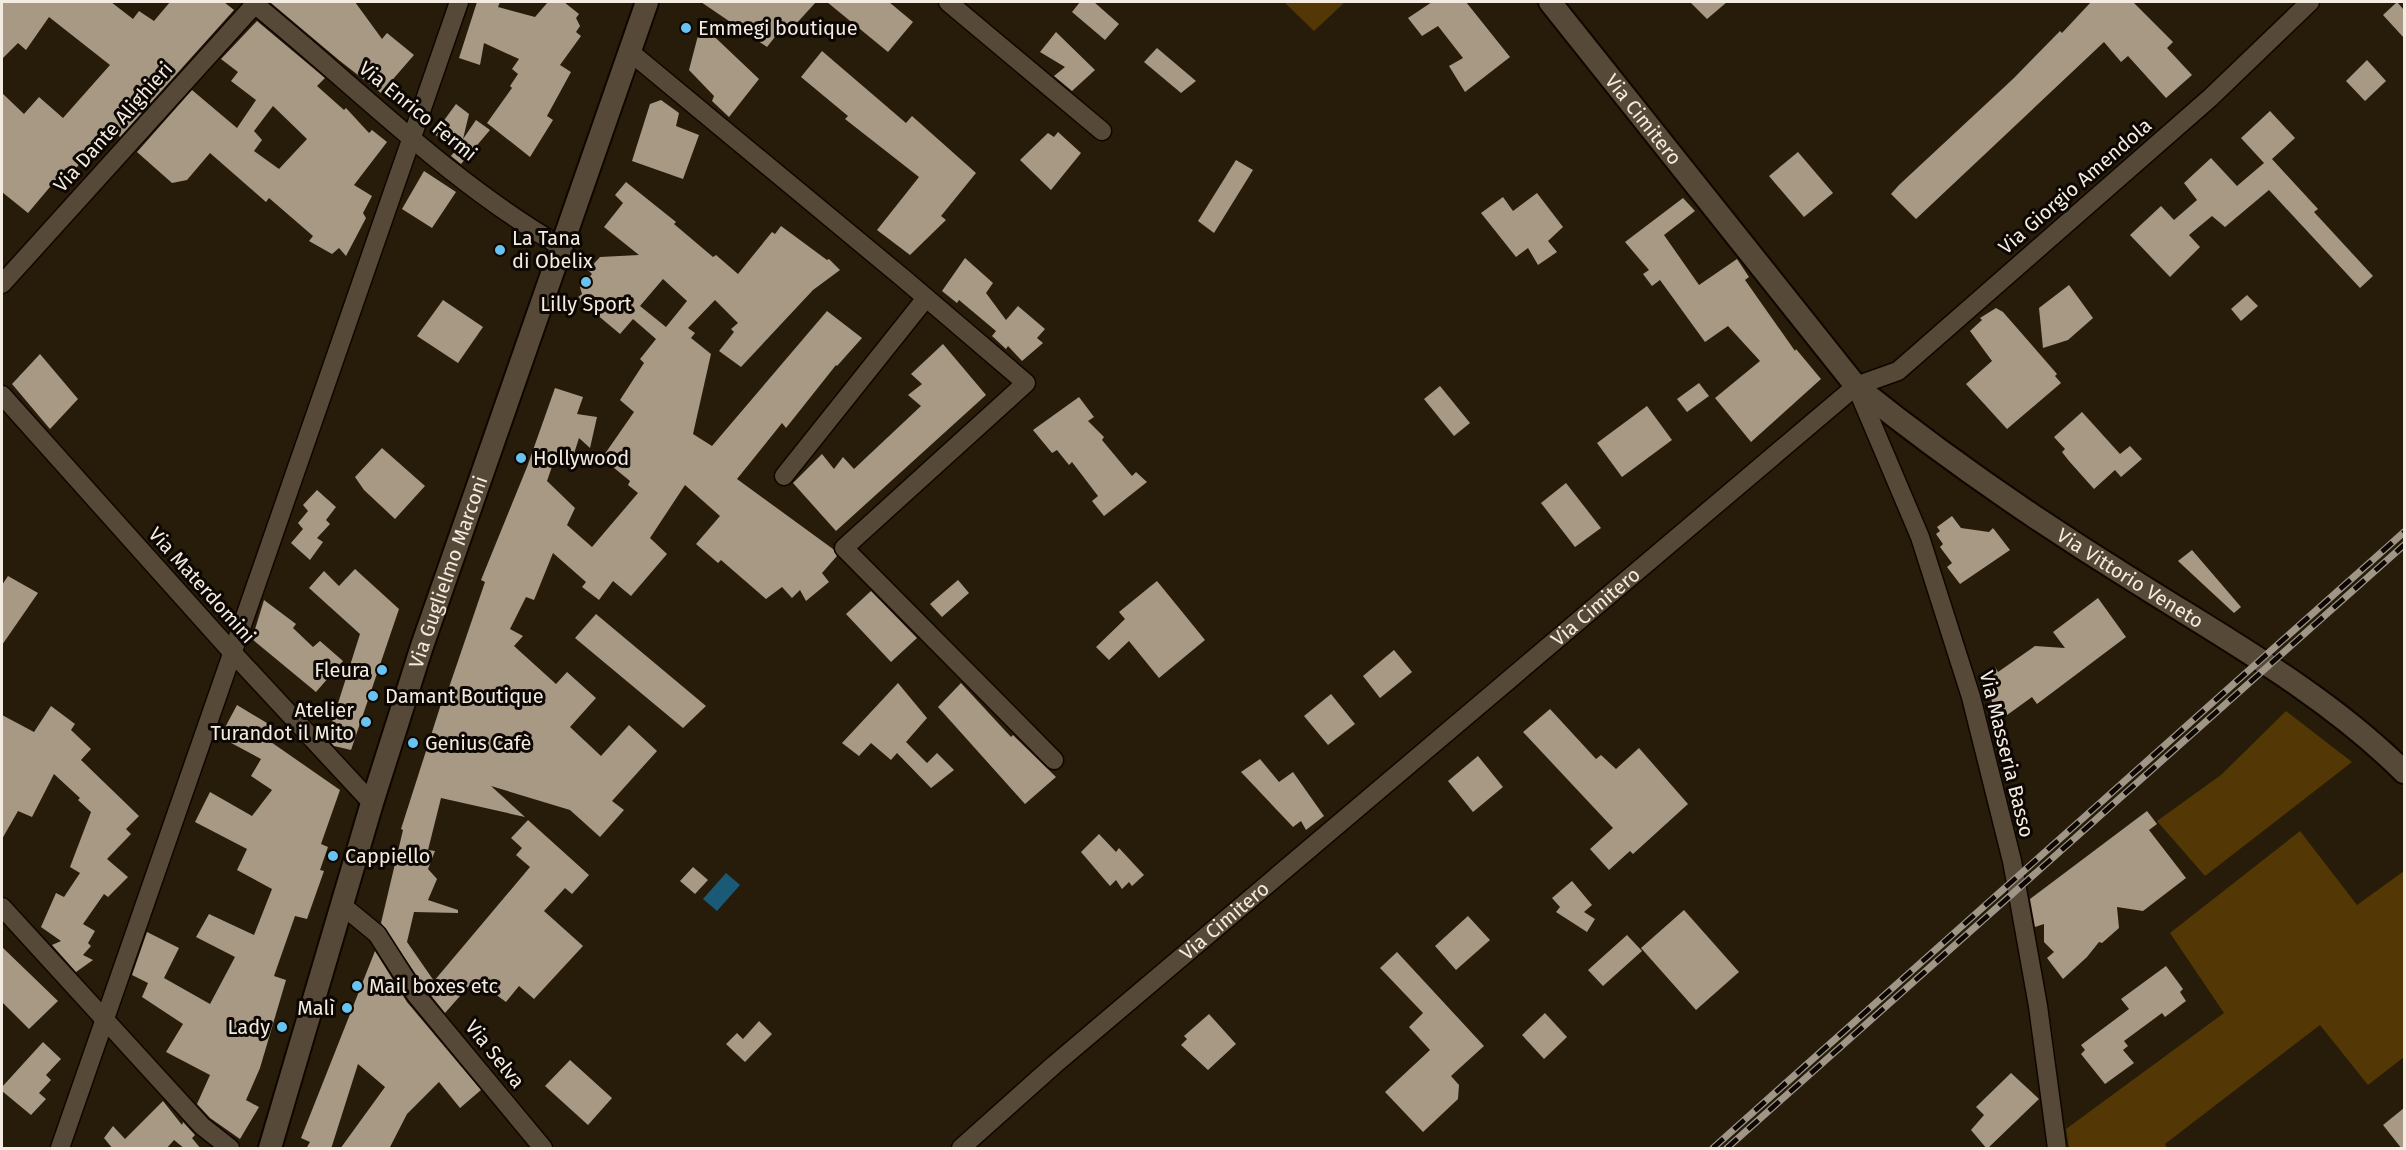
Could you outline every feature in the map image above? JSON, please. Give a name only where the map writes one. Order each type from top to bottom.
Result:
[{"type":"street","name":"Via Enrico Fermi","points":[[255,2],[413,139],[524,225],[562,247]]},
{"type":"street","name":"Via Dante Alighieri","points":[[2,284],[255,2]]},
{"type":"street","points":[[60,1149],[231,651],[413,139],[459,2]]},
{"type":"street","name":"Via Guglielmo Marconi","points":[[270,1149],[372,803],[422,646],[647,2]]},
{"type":"street","points":[[948,2],[1102,131]]},
{"type":"street","name":"Via Cimitero","points":[[961,1149],[1191,949],[1856,386],[1550,2]]},
{"type":"street","name":"Via Giorgio Amendola","points":[[1856,386],[1898,371],[2201,106],[2310,2]]},
{"type":"street","points":[[629,51],[1026,383],[844,548],[1054,760]]},
{"type":"street","points":[[784,476],[926,298]]},
{"type":"street","name":"Via Vittorio Veneto","points":[[1856,386],[1903,424],[2072,542],[2332,710],[2404,772]]},
{"type":"street","name":"Via Masseria Basso","points":[[1856,386],[1920,537],[1971,697],[2012,861],[2038,1006],[2057,1149]]},
{"type":"street","name":"Via Materdomini","points":[[2,395],[231,651],[372,803]]},
{"type":"street","name":"Via Selva","points":[[343,906],[377,934],[416,995],[543,1149]]},
{"type":"street","points":[[2,907],[202,1126],[230,1149]]},
{"type":"shaded area","points":[[1284,2],[1345,2],[1314,31]]},
{"type":"shaded area","points":[[2286,711],[2352,762],[2205,876],[2157,821],[2221,775]]},
{"type":"shaded area","points":[[2300,831],[2357,905],[2404,871],[2404,1057],[2368,1085],[2320,1025],[2165,1144],[2167,1148],[2069,1148],[2066,1129],[2224,1013],[2170,933]]},
{"type":"water","points":[[726,873],[740,885],[717,911],[703,899]]},
{"type":"building","points":[[2,2],[111,2],[133,19],[139,11],[154,21],[170,2],[224,2],[234,10],[120,137],[116,133],[113,136],[107,131],[72,173],[66,168],[28,213],[2,192],[2,93],[24,114],[39,97],[63,118],[110,65],[49,17],[26,50],[18,43],[2,59]]},
{"type":"building","points":[[355,2],[382,39],[387,33],[414,55],[381,93],[271,3]]},
{"type":"building","points":[[477,2],[500,2],[498,7],[535,17],[548,2],[564,2],[579,14],[576,18],[580,26],[576,32],[581,36],[560,65],[571,72],[547,116],[553,120],[530,157],[487,123],[512,88],[510,86],[518,74],[512,69],[519,59],[484,43],[480,65],[459,58]]},
{"type":"building","points":[[701,2],[816,2],[785,36],[778,33],[767,47]]},
{"type":"building","points":[[827,2],[889,2],[913,22],[888,52]]},
{"type":"building","points":[[1080,2],[1094,2],[1119,24],[1105,40],[1072,12]]},
{"type":"building","points":[[1432,2],[1466,2],[1510,57],[1465,92],[1449,66],[1463,58],[1438,26],[1422,36],[1408,18]]},
{"type":"building","points":[[1690,2],[1727,2],[1707,19]]},
{"type":"building","points":[[2091,2],[2133,2],[2173,42],[2167,48],[2192,75],[2166,98],[2128,56],[2121,62],[2104,42],[1916,219],[1891,194],[2014,78],[2060,31],[2062,33]]},
{"type":"building","points":[[2397,2],[2404,10],[2404,38],[2383,15]]},
{"type":"building","points":[[257,21],[325,78],[317,86],[344,110],[346,108],[369,133],[372,130],[387,142],[354,185],[372,196],[363,213],[366,218],[346,256],[339,248],[332,254],[309,241],[313,236],[269,198],[266,202],[210,153],[187,180],[172,183],[137,152],[192,90],[237,128],[256,100],[231,81],[238,72],[221,59]],"holes":[[[273,106],[307,139],[279,169],[254,151],[262,140],[254,131]]]},
{"type":"building","points":[[701,24],[759,79],[729,117],[712,101],[714,96],[689,70]]},
{"type":"building","points":[[1056,32],[1095,70],[1072,91],[1054,76],[1065,67],[1040,52]]},
{"type":"building","points":[[1157,48],[1196,81],[1181,93],[1144,62]]},
{"type":"building","points":[[822,51],[906,123],[912,116],[976,173],[941,216],[946,220],[910,255],[877,230],[919,177],[845,119],[848,116],[801,77]]},
{"type":"building","points":[[2367,60],[2386,81],[2365,101],[2346,81]]},
{"type":"building","points":[[661,100],[679,113],[676,126],[699,135],[683,179],[632,161],[650,104]]},
{"type":"building","points":[[456,104],[469,114],[463,139],[476,120],[490,130],[461,164],[451,156],[456,150],[434,134]]},
{"type":"building","points":[[2270,111],[2295,138],[2272,159],[2318,209],[2314,212],[2373,276],[2360,288],[2269,190],[2225,227],[2212,216],[2189,235],[2200,247],[2170,277],[2130,235],[2161,206],[2174,220],[2197,200],[2184,183],[2211,158],[2237,186],[2264,163],[2241,138]]},
{"type":"building","points":[[1058,132],[1081,153],[1051,190],[1020,160],[1048,133],[1054,137]]},
{"type":"building","points":[[1798,152],[1833,193],[1804,217],[1769,176]]},
{"type":"building","points":[[1236,160],[1253,170],[1214,233],[1198,221]]},
{"type":"building","points":[[424,171],[456,192],[432,228],[402,209]]},
{"type":"building","points":[[626,182],[676,222],[674,224],[713,257],[716,255],[738,274],[772,232],[775,234],[781,226],[827,260],[829,259],[840,270],[813,290],[741,367],[719,351],[734,332],[731,329],[738,323],[715,300],[688,328],[695,333],[691,338],[711,354],[693,434],[712,446],[827,311],[862,338],[836,365],[786,428],[782,423],[737,479],[833,549],[837,556],[822,573],[829,582],[806,601],[800,590],[792,598],[782,587],[766,599],[721,560],[718,563],[696,544],[720,516],[685,485],[650,538],[667,554],[631,596],[613,581],[599,600],[582,587],[586,582],[553,553],[534,600],[526,597],[510,629],[523,636],[514,646],[556,684],[567,672],[596,698],[570,727],[601,756],[629,725],[657,751],[612,801],[624,810],[600,837],[570,810],[491,786],[525,817],[441,798],[428,850],[435,851],[428,869],[437,879],[428,900],[458,910],[458,913],[414,912],[407,942],[434,981],[530,867],[516,855],[522,848],[511,838],[528,820],[589,875],[572,894],[565,888],[544,911],[583,946],[534,999],[519,986],[506,1002],[475,979],[445,1013],[425,988],[381,923],[403,830],[401,829],[442,701],[444,702],[485,582],[481,580],[527,467],[555,388],[583,397],[577,414],[597,417],[590,448],[579,438],[572,460],[556,455],[547,481],[575,508],[567,525],[592,547],[638,493],[628,485],[630,481],[602,458],[634,412],[620,400],[644,363],[640,359],[656,339],[633,319],[620,334],[577,298],[582,294],[580,287],[592,274],[588,270],[600,257],[639,255],[604,227],[623,203],[615,195]],"holes":[[[663,279],[687,301],[666,327],[640,306]]]},
{"type":"building","points":[[1537,193],[1563,227],[1548,241],[1557,252],[1538,265],[1528,248],[1516,257],[1481,213],[1503,197],[1513,211]]},
{"type":"building","points":[[1683,198],[1695,211],[1664,235],[1699,285],[1737,259],[1749,277],[1745,280],[1795,351],[1796,349],[1821,379],[1751,442],[1715,398],[1760,361],[1728,326],[1705,342],[1660,280],[1652,286],[1643,274],[1649,270],[1625,242]]},
{"type":"building","points":[[965,258],[993,283],[986,293],[1006,320],[1018,306],[1045,329],[1037,338],[1043,343],[1022,361],[1008,346],[1006,349],[992,336],[996,331],[959,300],[957,303],[942,291]]},
{"type":"building","points":[[2069,285],[2093,318],[2068,340],[2043,348],[2039,308]]},
{"type":"building","points":[[2247,295],[2258,306],[2241,321],[2231,309]]},
{"type":"building","points":[[443,300],[483,327],[458,363],[417,336]]},
{"type":"building","points":[[1996,308],[2003,312],[2057,374],[2055,376],[2061,383],[2007,429],[1966,384],[1992,361],[1970,331],[1982,320],[1980,318]]},
{"type":"building","points":[[943,344],[986,395],[836,531],[793,483],[822,454],[834,469],[843,457],[854,469],[921,406],[908,395],[922,384],[911,374]]},
{"type":"building","points":[[40,354],[78,399],[50,429],[12,384]]},
{"type":"building","points":[[1699,383],[1709,396],[1687,412],[1677,399]]},
{"type":"building","points":[[1440,386],[1470,423],[1454,436],[1424,399]]},
{"type":"building","points":[[1079,397],[1094,417],[1088,421],[1104,437],[1102,440],[1132,476],[1136,472],[1147,482],[1104,516],[1092,501],[1098,496],[1072,462],[1069,465],[1057,450],[1052,453],[1033,430]]},
{"type":"building","points":[[1647,406],[1672,440],[1622,477],[1597,443]]},
{"type":"building","points":[[2082,412],[2120,454],[2130,446],[2142,459],[2121,477],[2115,470],[2094,489],[2062,452],[2065,449],[2054,437]]},
{"type":"building","points":[[382,448],[425,486],[395,519],[364,490],[355,477]]},
{"type":"building","points":[[1566,483],[1601,528],[1575,547],[1541,503]]},
{"type":"building","points":[[317,490],[336,507],[326,520],[330,524],[317,538],[323,542],[310,560],[291,543],[303,529],[298,523],[308,511],[303,505]]},
{"type":"building","points":[[1952,516],[1961,528],[1989,532],[1993,528],[2010,550],[1960,584],[1947,567],[1952,563],[1940,547],[1943,544],[1936,534],[1940,531],[1937,527]]},
{"type":"building","points":[[2192,550],[2241,607],[2234,613],[2178,561]]},
{"type":"building","points":[[355,569],[399,609],[351,750],[334,746],[327,738],[360,634],[309,588],[324,571],[339,586]]},
{"type":"building","points":[[8,576],[38,593],[2,645],[2,585]]},
{"type":"building","points":[[958,580],[969,593],[942,617],[930,604]]},
{"type":"building","points":[[1157,581],[1205,640],[1159,678],[1129,641],[1109,660],[1096,647],[1125,619],[1119,612]]},
{"type":"building","points":[[871,591],[917,638],[891,662],[846,614]]},
{"type":"building","points":[[2098,598],[2126,637],[2037,704],[2032,697],[2003,718],[1992,703],[1991,693],[1980,679],[1995,667],[1998,672],[2035,646],[2065,648],[2053,632]]},
{"type":"building","points":[[264,600],[296,624],[293,628],[313,647],[320,641],[343,661],[316,692],[252,639]]},
{"type":"building","points":[[596,614],[706,706],[683,728],[575,638]]},
{"type":"building","points":[[1394,650],[1412,672],[1380,698],[1363,676]]},
{"type":"building","points":[[898,683],[927,718],[906,742],[927,763],[937,753],[954,770],[931,788],[897,753],[891,760],[871,743],[859,756],[842,743]]},
{"type":"building","points":[[961,683],[1011,737],[1013,735],[1056,777],[1025,804],[938,707]]},
{"type":"building","points":[[1331,694],[1355,724],[1328,745],[1304,716]]},
{"type":"building","points":[[237,705],[277,729],[276,732],[261,729],[258,733],[340,790],[321,844],[328,847],[320,870],[324,871],[307,919],[295,916],[274,976],[286,980],[260,1068],[246,1100],[259,1107],[240,1139],[210,1118],[197,1104],[210,1075],[166,1052],[183,1024],[142,997],[148,983],[132,975],[147,932],[179,948],[164,978],[210,1004],[235,957],[196,937],[209,914],[254,935],[272,889],[237,870],[247,849],[195,822],[210,792],[252,816],[272,790],[251,776],[261,759],[220,737]]},
{"type":"building","points":[[51,706],[75,724],[71,730],[91,749],[81,760],[139,816],[126,829],[131,834],[107,859],[128,877],[108,897],[104,894],[83,924],[95,931],[88,943],[91,946],[83,955],[93,960],[76,972],[52,945],[61,941],[41,927],[56,893],[64,897],[80,873],[70,867],[91,812],[78,800],[80,798],[54,774],[32,817],[18,811],[2,839],[2,715],[34,732]]},
{"type":"building","points":[[1550,709],[1596,759],[1601,755],[1616,769],[1639,748],[1688,804],[1633,854],[1630,851],[1609,870],[1590,849],[1613,828],[1523,732]]},
{"type":"building","points":[[1478,756],[1503,787],[1473,812],[1448,781]]},
{"type":"building","points":[[1260,759],[1279,782],[1293,772],[1324,816],[1306,830],[1301,821],[1293,827],[1241,772]]},
{"type":"building","points":[[2147,811],[2157,824],[2149,830],[2186,878],[2143,911],[2117,907],[2119,928],[2102,943],[2099,942],[2087,957],[2063,979],[2047,958],[2054,952],[2044,942],[2044,924],[2035,927],[2030,899]]},
{"type":"building","points":[[1099,834],[1116,852],[1119,848],[1144,875],[1132,886],[1129,882],[1122,889],[1116,880],[1110,886],[1081,852]]},
{"type":"building","points":[[693,867],[708,880],[695,894],[680,881]]},
{"type":"building","points":[[1572,881],[1592,905],[1584,912],[1595,919],[1587,932],[1556,912],[1560,907],[1552,898]]},
{"type":"building","points":[[1684,910],[1739,972],[1696,1010],[1641,948]]},
{"type":"building","points":[[1468,916],[1490,940],[1456,970],[1435,946]]},
{"type":"building","points":[[1627,935],[1642,951],[1603,986],[1588,970]]},
{"type":"building","points":[[2,947],[58,1001],[29,1029],[2,1002]]},
{"type":"building","points":[[375,951],[407,1002],[481,1090],[460,1108],[439,1082],[407,1114],[389,1149],[340,1149],[385,1087],[358,1064],[331,1149],[306,1149],[310,1142],[301,1138]]},
{"type":"building","points":[[1397,952],[1484,1046],[1451,1076],[1459,1085],[1458,1099],[1423,1132],[1385,1092],[1430,1050],[1409,1027],[1423,1013],[1380,968]]},
{"type":"building","points":[[2166,966],[2183,989],[2180,992],[2186,1001],[2165,1017],[2162,1013],[2124,1041],[2128,1046],[2123,1050],[2134,1063],[2105,1084],[2081,1054],[2085,1050],[2081,1045],[2129,1009],[2121,999]]},
{"type":"building","points":[[1545,1013],[1567,1037],[1544,1059],[1522,1035]]},
{"type":"building","points":[[1209,1014],[1236,1044],[1208,1070],[1181,1045],[1187,1039],[1184,1036]]},
{"type":"building","points":[[759,1021],[772,1034],[745,1062],[726,1044],[737,1033],[743,1039]]},
{"type":"building","points":[[43,1042],[61,1059],[46,1075],[51,1080],[39,1093],[46,1099],[31,1115],[2,1091],[2,1087]]},
{"type":"building","points":[[570,1060],[612,1098],[588,1125],[545,1086]]},
{"type":"building","points":[[2011,1073],[2039,1099],[1987,1149],[1971,1130],[1984,1115],[1976,1107]]},
{"type":"building","points":[[163,1101],[182,1125],[183,1122],[195,1135],[192,1138],[201,1149],[185,1149],[174,1140],[166,1149],[113,1149],[104,1138],[113,1126],[125,1139]]},
{"type":"building","points":[[2404,1108],[2404,1149],[2402,1149],[2383,1125]]},
{"type":"railway","points":[[1713,1148],[2404,532]]},
{"type":"railway","points":[[1727,1148],[2404,545]]},
{"type":"place","name":"Emmegi boutique","points":[[686,28]]},
{"type":"place","name":"La Tana di Obelix","points":[[500,250]]},
{"type":"place","name":"Lilly Sport","points":[[586,282]]},
{"type":"place","name":"Hollywood","points":[[521,458]]},
{"type":"place","name":"Fleura","points":[[382,670]]},
{"type":"place","name":"Damant Boutique","points":[[373,696]]},
{"type":"place","name":"Atelier Turandot il Mito","points":[[366,722]]},
{"type":"place","name":"Genius Cafè","points":[[413,743]]},
{"type":"place","name":"Cappiello","points":[[333,856]]},
{"type":"place","name":"Mail boxes etc","points":[[357,986]]},
{"type":"place","name":"Malì","points":[[347,1008]]},
{"type":"place","name":"Lady","points":[[282,1027]]}]
